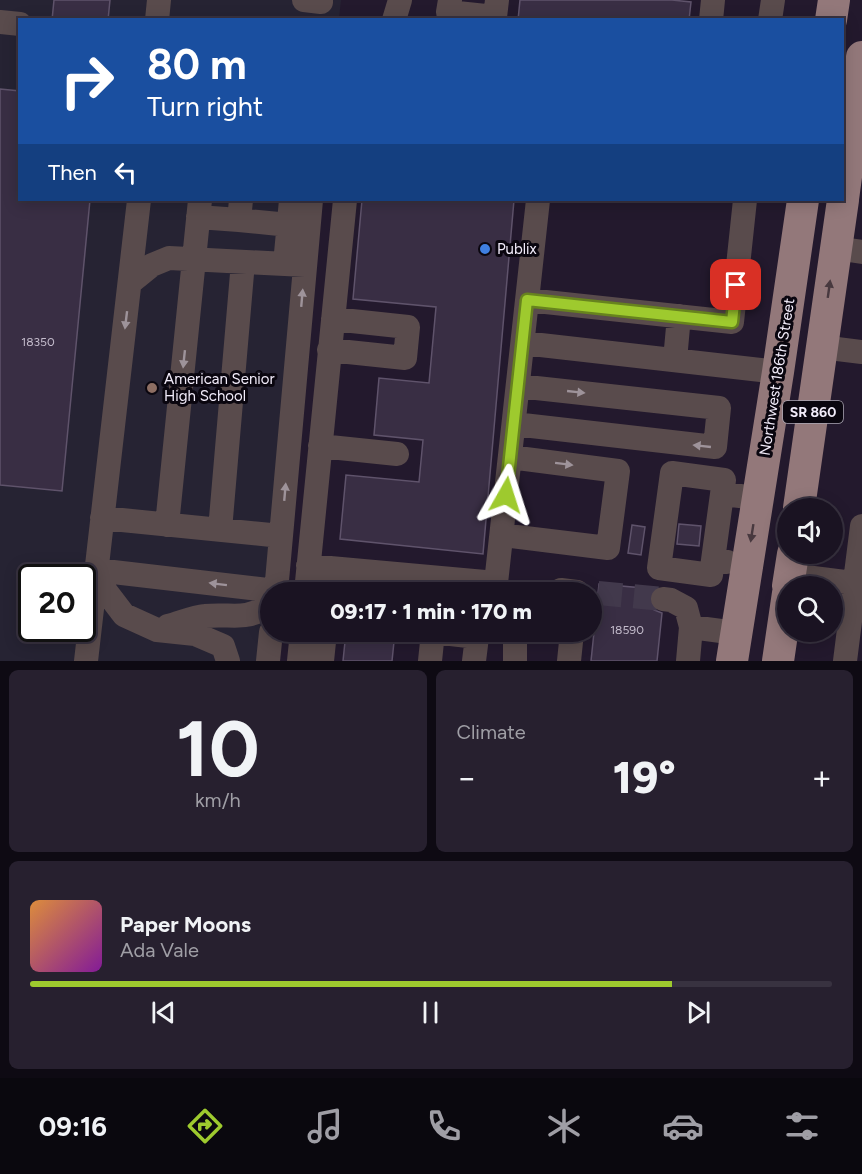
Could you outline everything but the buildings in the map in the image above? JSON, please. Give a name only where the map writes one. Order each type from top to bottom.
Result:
[{"type":"main road","points":[[831,18],[834,0]]},
{"type":"main road","name":"SR 860","points":[[800,498],[821,347],[848,250],[850,190],[862,57]]},
{"type":"main road","name":"Northwest 186th Street","points":[[734,647],[804,201]]},
{"type":"main road","points":[[778,372],[821,347]]},
{"type":"main road","points":[[778,661],[781,642]]},
{"type":"lane","points":[[157,18],[159,0]]},
{"type":"lane","points":[[304,0],[321,0]]},
{"type":"lane","points":[[394,18],[400,0]]},
{"type":"lane","points":[[450,0],[448,12],[495,17],[497,0]]},
{"type":"lane","points":[[711,18],[713,0]]},
{"type":"lane","points":[[770,18],[773,0]]},
{"type":"lane","points":[[0,22],[18,24]]},
{"type":"lane","points":[[139,201],[96,573],[124,615],[157,630],[195,634],[223,646],[228,661]]},
{"type":"lane","points":[[291,201],[289,225],[295,265]]},
{"type":"lane","points":[[276,582],[281,536],[295,265],[311,201]]},
{"type":"lane","points":[[325,582],[320,567],[320,446],[345,201]]},
{"type":"lane","points":[[498,582],[538,201]]},
{"type":"lane","points":[[527,300],[732,322],[745,201]]},
{"type":"lane","points":[[167,525],[199,208],[240,210],[289,225]]},
{"type":"lane","points":[[131,282],[152,266],[169,258],[295,265]]},
{"type":"lane","points":[[220,530],[243,262]]},
{"type":"lane","points":[[675,360],[679,316]]},
{"type":"lane","points":[[329,350],[405,358],[408,327],[333,319]]},
{"type":"lane","points":[[523,343],[778,372]]},
{"type":"lane","points":[[821,347],[862,352]]},
{"type":"lane","points":[[514,424],[715,447],[719,408],[518,386]]},
{"type":"lane","points":[[320,446],[397,454]]},
{"type":"lane","points":[[502,535],[608,548],[618,471],[510,458]]},
{"type":"lane","points":[[672,473],[724,480],[722,494],[711,575],[659,568],[672,473]]},
{"type":"lane","points":[[722,494],[758,498]]},
{"type":"lane","points":[[102,518],[281,536]]},
{"type":"lane","points":[[845,661],[858,583],[862,526]]},
{"type":"lane","points":[[713,560],[747,565]]},
{"type":"lane","points":[[320,567],[447,582]]},
{"type":"lane","points":[[312,582],[320,567]]},
{"type":"lane","points":[[96,573],[260,594]]},
{"type":"lane","points":[[843,582],[858,583]]},
{"type":"lane","points":[[663,599],[671,600],[686,608],[691,627],[687,661]]},
{"type":"lane","points":[[157,630],[204,616],[240,617],[260,611]]},
{"type":"lane","points":[[691,627],[734,647]]},
{"type":"lane","points":[[430,661],[433,632],[477,637],[475,653]]},
{"type":"lane","points":[[86,661],[88,642]]},
{"type":"lane","points":[[268,661],[271,642]]},
{"type":"lane","points":[[299,661],[301,642]]},
{"type":"lane","points":[[322,661],[324,642]]},
{"type":"lane","points":[[475,653],[486,642]]},
{"type":"lane","points":[[514,661],[515,642]]},
{"type":"lane","points":[[569,661],[571,642]]},
{"type":"shaded area","name":"American Senior High School","points":[[0,0],[341,0],[339,18],[18,18],[18,201],[322,201],[271,582],[260,582],[260,642],[273,642],[279,661],[0,661]]},
{"type":"tunnel","points":[[602,593],[663,599]]},
{"type":"place","name":"Publix","points":[[485,249]]},
{"type":"place","name":"American Senior High School","points":[[152,388]]},
{"type":"route","points":[[506,495],[527,300],[732,322],[736,285]]}]
